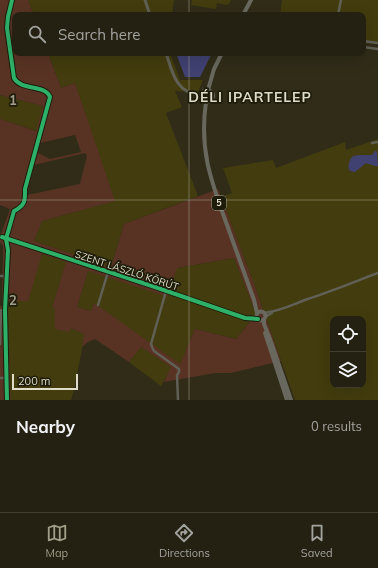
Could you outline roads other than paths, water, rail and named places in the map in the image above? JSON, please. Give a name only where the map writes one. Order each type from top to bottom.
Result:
[{"type":"main road","points":[[245,12],[251,0]]},
{"type":"main road","name":"5","points":[[220,56],[214,69],[208,90],[212,93],[212,98],[210,101],[206,102],[203,131],[204,148],[217,197],[291,400]]},
{"type":"main road","points":[[206,102],[202,100],[200,96],[203,91],[208,90]]},
{"type":"main road","name":"5","points":[[285,387],[287,400]]},
{"type":"street","points":[[0,344],[2,310],[7,276],[8,250],[6,239],[14,211],[24,203],[25,188],[50,97],[45,91],[21,84],[14,78],[7,28],[12,0]]},
{"type":"street","points":[[145,0],[149,12]]},
{"type":"street","points":[[339,12],[341,0]]},
{"type":"street","points":[[366,41],[378,43]]},
{"type":"street","points":[[366,47],[378,49]]},
{"type":"street","points":[[167,56],[174,77],[179,86],[188,92],[200,96]]},
{"type":"street","points":[[372,143],[378,142]]},
{"type":"street","name":"SZENT LÁSZLÓ KÖRÚT","points":[[0,237],[245,318],[249,319],[261,316]]},
{"type":"street","points":[[98,305],[108,272]]},
{"type":"street","points":[[261,316],[344,287],[378,273]]},
{"type":"street","points":[[0,276],[7,276]]},
{"type":"street","points":[[166,291],[151,344],[154,351],[178,369],[178,400]]},
{"type":"street","points":[[2,310],[7,400]]},
{"type":"street","points":[[0,378],[6,378]]},
{"type":"district","name":"DÉLI IPARTELEP","points":[[250,97]]}]
